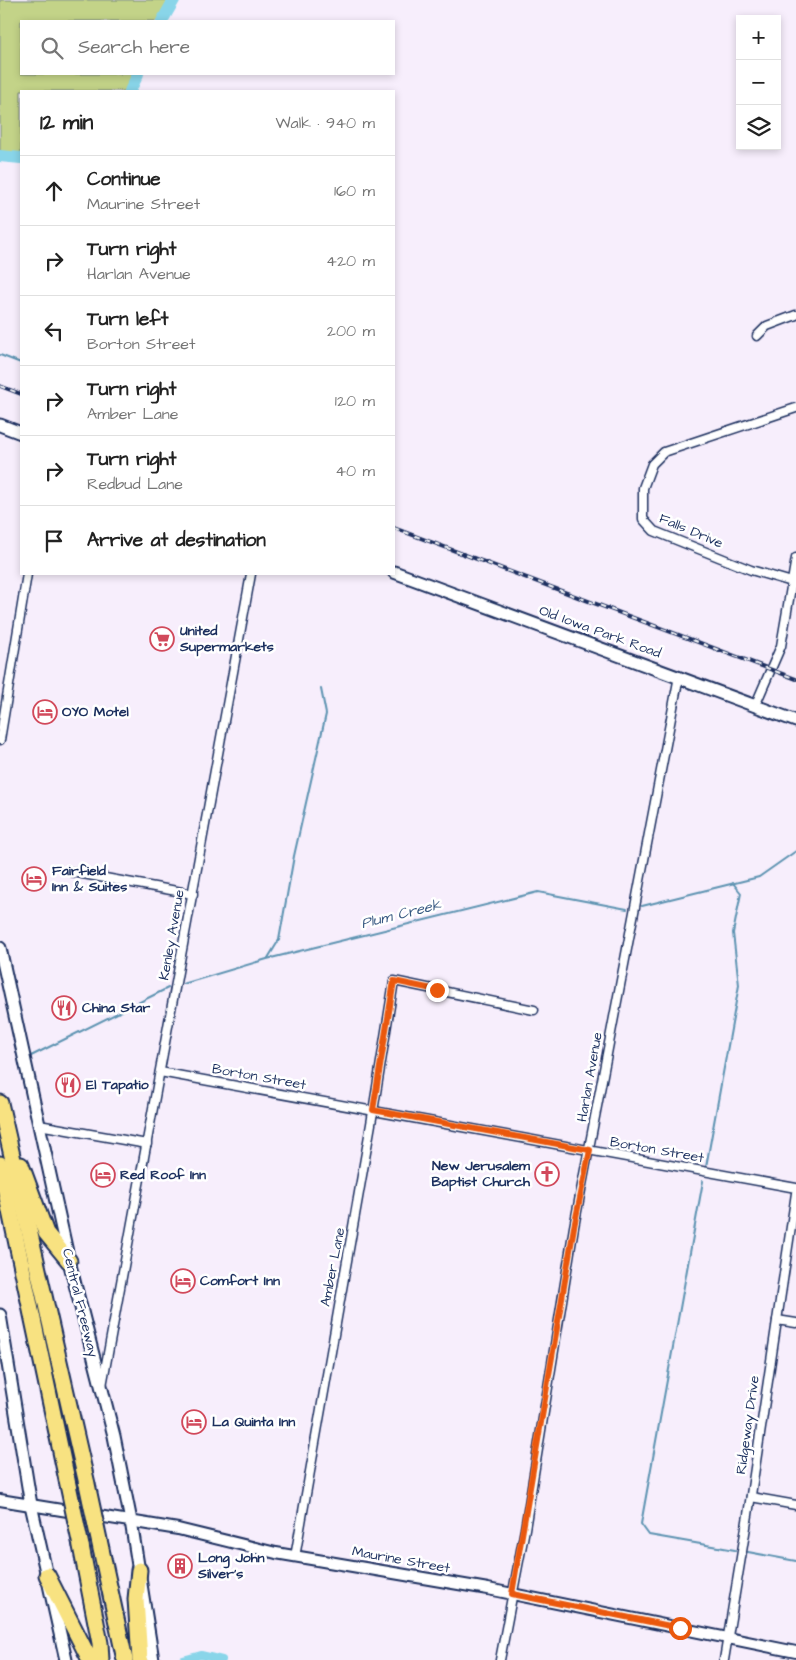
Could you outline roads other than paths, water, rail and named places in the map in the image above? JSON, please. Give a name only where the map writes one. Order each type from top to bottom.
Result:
[{"type":"highway","points":[[0,1103],[125,1660]]},
{"type":"highway","points":[[6,1136],[25,1173],[46,1233],[69,1261]]},
{"type":"highway","points":[[0,1164],[81,1546],[100,1643],[101,1660]]},
{"type":"highway","points":[[139,1570],[136,1599],[140,1660]]},
{"type":"highway","points":[[47,1575],[90,1660]]},
{"type":"main road","points":[[0,425],[20,433]]},
{"type":"main road","name":"Old Iowa Park Road","points":[[395,572],[679,676],[796,721]]},
{"type":"main road","name":"Central Freeway","points":[[0,948],[69,1261],[114,1436],[131,1522],[153,1660]]},
{"type":"main road","points":[[0,1315],[31,1505],[66,1660]]},
{"type":"street","points":[[757,336],[767,326],[796,315]]},
{"type":"street","name":"Falls Drive","points":[[792,582],[751,570],[654,531],[643,519],[641,502],[648,471],[664,452],[796,408]]},
{"type":"street","points":[[755,706],[781,646],[796,558]]},
{"type":"street","points":[[0,740],[27,575]]},
{"type":"street","name":"Kenley Avenue","points":[[102,1390],[251,575]]},
{"type":"street","name":"Harlan Avenue","points":[[500,1660],[574,1227],[679,676]]},
{"type":"street","points":[[72,872],[192,894]]},
{"type":"street","name":"Amber Lane","points":[[295,1557],[394,981],[534,1010]]},
{"type":"street","name":"Borton Street","points":[[160,1072],[796,1188]]},
{"type":"street","points":[[39,1125],[147,1144]]},
{"type":"street","name":"Ridgeway Drive","points":[[724,1660],[751,1497],[777,1320],[793,1241],[796,1193]]},
{"type":"street","points":[[777,1320],[796,1322]]},
{"type":"street","points":[[751,1497],[796,1505]]},
{"type":"street","name":"Maurine Street","points":[[0,1500],[178,1529],[295,1557],[620,1614],[796,1652]]},
{"type":"waterway","points":[[163,20],[174,0]]},
{"type":"waterway","points":[[130,90],[138,75]]},
{"type":"waterway","points":[[0,156],[20,158]]},
{"type":"waterway","points":[[0,355],[20,363]]},
{"type":"waterway","points":[[268,958],[279,940],[294,856],[326,714],[321,689]]},
{"type":"waterway","name":"Plum Creek","points":[[642,906],[759,877],[796,851]]},
{"type":"waterway","points":[[706,1167],[739,985],[733,933],[741,893],[733,883]]},
{"type":"waterway","name":"Plum Creek","points":[[183,984],[267,959],[538,892],[627,909]]},
{"type":"waterway","name":"Plum Creek","points":[[31,1056],[168,988]]},
{"type":"waterway","points":[[703,1181],[641,1524],[649,1535],[735,1550]]},
{"type":"waterway","points":[[748,1552],[796,1561]]},
{"type":"waterway","points":[[183,1660],[201,1655],[222,1660]]},
{"type":"railway","points":[[0,386],[20,394]]},
{"type":"railway","points":[[395,528],[796,679]]},
{"type":"place","name":"United Supermarkets","points":[[162,639]]},
{"type":"place","name":"OYO Motel","points":[[45,712]]},
{"type":"place","name":"Fairfield Inn & Suites","points":[[34,879]]},
{"type":"place","name":"China Star","points":[[64,1008]]},
{"type":"place","name":"El Tapatio","points":[[68,1085]]},
{"type":"place","name":"New Jerusalem Baptist Church","points":[[547,1174]]},
{"type":"place","name":"Red Roof Inn","points":[[103,1175]]},
{"type":"place","name":"Comfort Inn","points":[[183,1281]]},
{"type":"place","name":"La Quinta Inn","points":[[194,1422]]},
{"type":"place","name":"Long John Silver's","points":[[180,1566]]}]
